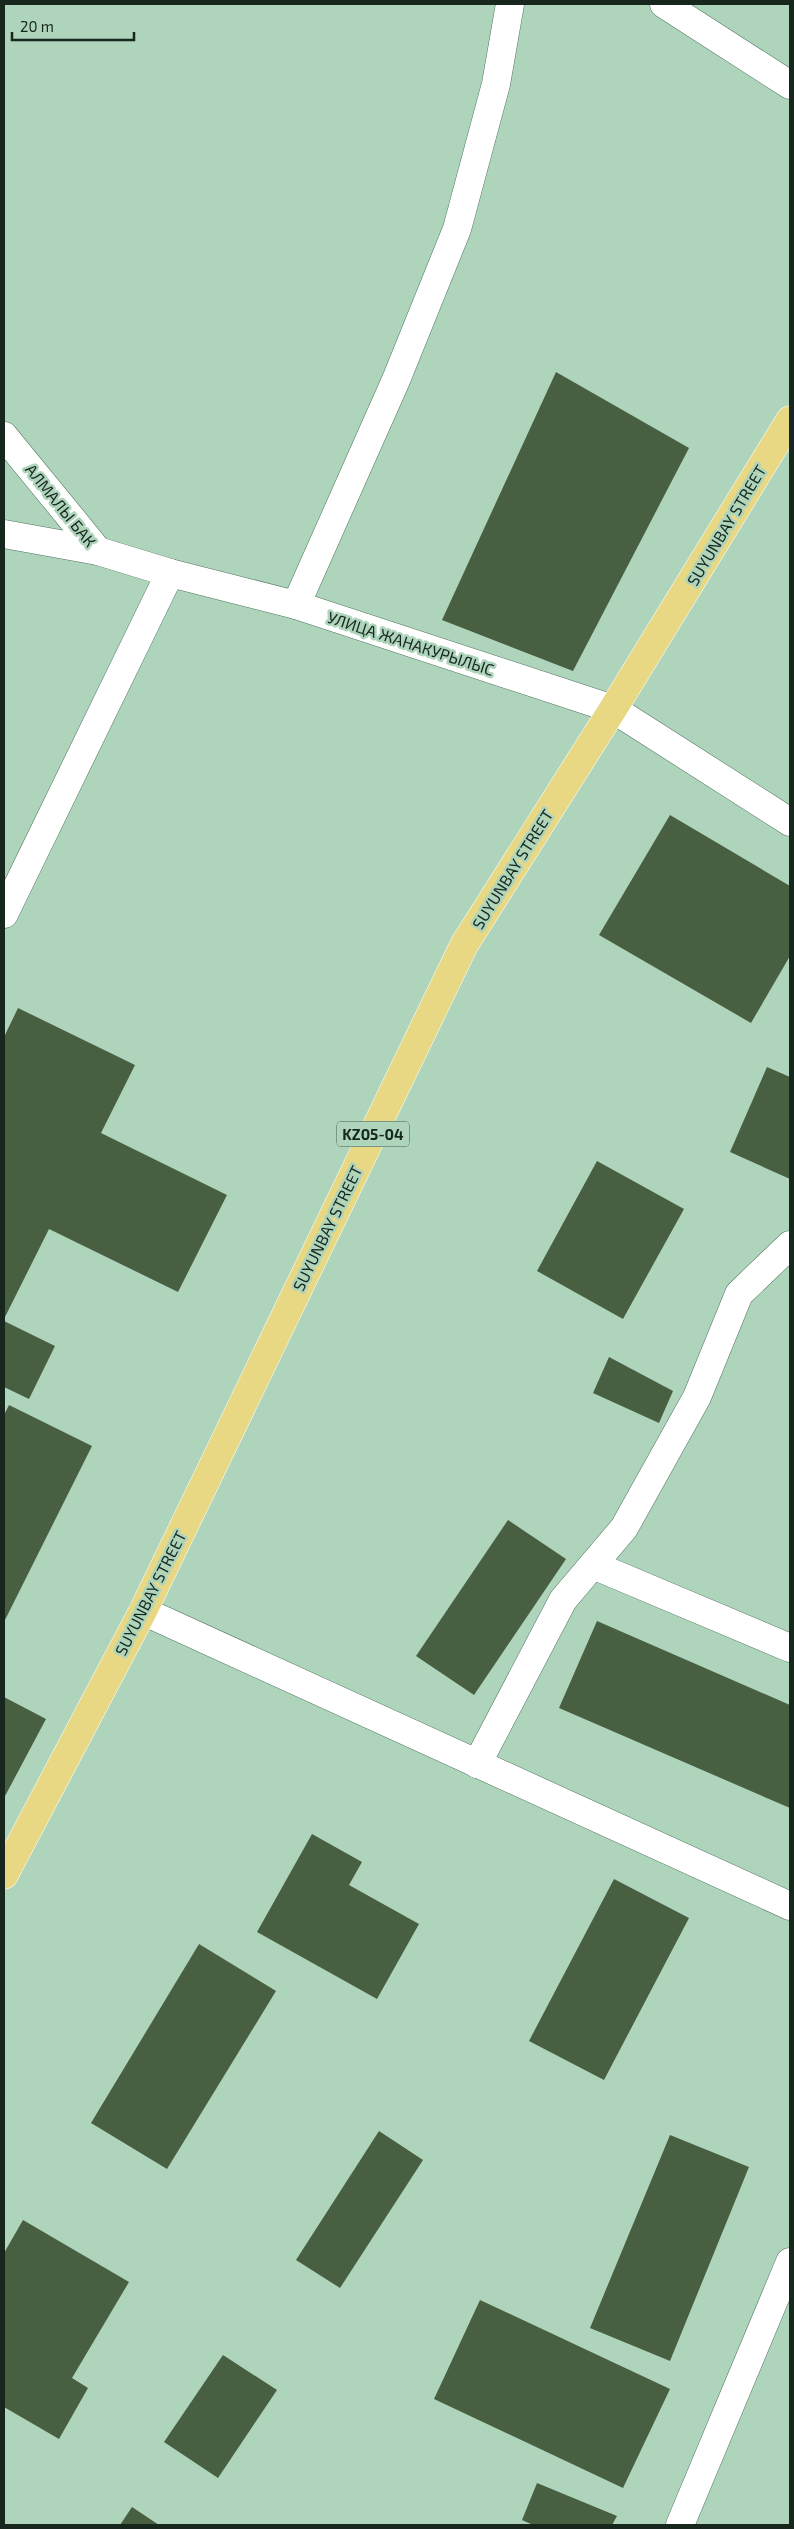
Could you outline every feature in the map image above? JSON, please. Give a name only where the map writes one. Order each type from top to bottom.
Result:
[{"type":"main road","name":"SUYUNBAY STREET","points":[[4,1875],[142,1611],[464,945],[613,709],[790,420]]},
{"type":"street","points":[[296,605],[396,380],[457,229],[496,84],[510,4]]},
{"type":"street","points":[[664,4],[790,85]]},
{"type":"street","name":"АЛМАЛЫ БАК","points":[[4,436],[98,551]]},
{"type":"street","name":"УЛИЦА ЖАНАКУРЫЛЫС","points":[[4,534],[98,551],[170,573],[296,605],[613,709],[790,822]]},
{"type":"street","points":[[4,914],[170,573]]},
{"type":"street","points":[[477,1764],[563,1600],[624,1528],[697,1397],[738,1294],[790,1245]]},
{"type":"street","points":[[592,1565],[790,1648]]},
{"type":"street","points":[[142,1611],[790,1906]]},
{"type":"street","points":[[680,2525],[790,2262]]},
{"type":"building","points":[[556,372],[689,448],[573,671],[442,620]]},
{"type":"building","points":[[670,815],[790,886],[790,956],[751,1023],[599,935]]},
{"type":"building","points":[[18,1008],[135,1065],[101,1133],[227,1195],[178,1292],[49,1229],[4,1319],[4,1037]]},
{"type":"building","points":[[767,1067],[790,1077],[790,1179],[730,1152]]},
{"type":"building","points":[[597,1161],[684,1209],[623,1319],[537,1271]]},
{"type":"building","points":[[4,1321],[55,1346],[29,1399],[4,1387]]},
{"type":"building","points":[[609,1357],[673,1391],[659,1423],[593,1393]]},
{"type":"building","points":[[9,1405],[92,1446],[4,1622],[4,1415]]},
{"type":"building","points":[[508,1520],[566,1559],[474,1695],[416,1656]]},
{"type":"building","points":[[597,1621],[790,1705],[790,1808],[559,1708]]},
{"type":"building","points":[[4,1697],[46,1719],[4,1798]]},
{"type":"building","points":[[312,1834],[362,1862],[349,1885],[419,1924],[377,1999],[257,1932]]},
{"type":"building","points":[[614,1879],[689,1918],[604,2080],[529,2041]]},
{"type":"building","points":[[199,1944],[276,1991],[167,2169],[91,2123]]},
{"type":"building","points":[[379,2131],[423,2160],[340,2288],[296,2260]]},
{"type":"building","points":[[670,2135],[749,2167],[670,2361],[590,2328]]},
{"type":"building","points":[[23,2220],[129,2282],[72,2378],[88,2388],[59,2439],[4,2407],[4,2253]]},
{"type":"building","points":[[480,2300],[670,2389],[623,2488],[434,2399]]},
{"type":"building","points":[[223,2355],[277,2390],[218,2478],[164,2442]]},
{"type":"building","points":[[537,2483],[617,2516],[612,2525],[533,2525],[522,2520]]},
{"type":"building","points":[[132,2507],[159,2525],[120,2525]]}]
